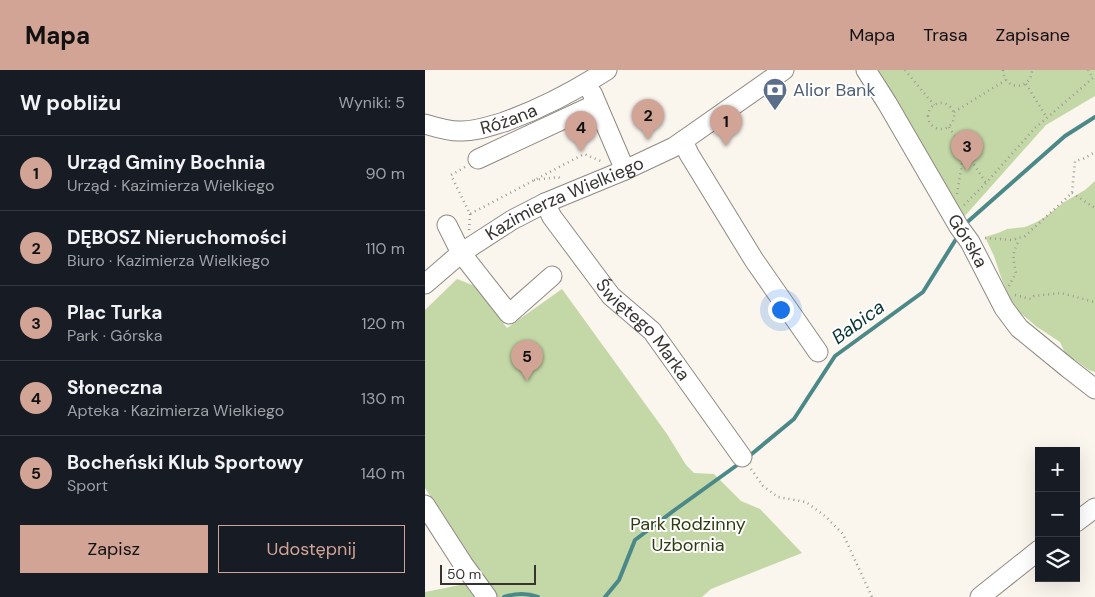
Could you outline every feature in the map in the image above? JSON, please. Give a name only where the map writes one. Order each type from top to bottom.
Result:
[{"type":"street","name":"Różana","points":[[425,124],[456,132],[491,126],[520,116],[560,98],[607,70]]},
{"type":"street","name":"Kazimierza Wielkiego","points":[[425,284],[465,245],[616,167],[663,153],[784,70]]},
{"type":"street","name":"Górska","points":[[866,70],[960,226],[1004,308],[1019,328],[1095,389]]},
{"type":"street","points":[[587,83],[596,104],[616,167]]},
{"type":"street","points":[[478,160],[596,104]]},
{"type":"street","points":[[683,141],[689,154],[754,260],[818,352]]},
{"type":"street","name":"Świętego Marka","points":[[545,203],[552,217],[611,296],[652,331],[745,462]]},
{"type":"street","points":[[447,225],[465,245],[509,314],[552,276]]},
{"type":"street","points":[[425,505],[463,564],[487,596]]},
{"type":"street","points":[[1080,519],[1095,508]]},
{"type":"street","points":[[980,597],[1035,553]]},
{"type":"path","points":[[905,70],[934,105]]},
{"type":"path","points":[[1003,70],[1006,80],[1018,86],[1026,84],[1031,77],[1032,70]]},
{"type":"path","points":[[960,226],[986,183],[1034,129],[1093,78],[1088,70]]},
{"type":"path","points":[[954,112],[1006,80]]},
{"type":"path","points":[[1026,84],[1047,118]]},
{"type":"path","points":[[945,104],[954,112],[954,120],[949,127],[941,130],[933,127],[928,120],[929,112],[934,105],[945,104]]},
{"type":"path","points":[[949,127],[986,183]]},
{"type":"path","points":[[960,226],[964,151]]},
{"type":"path","points":[[960,226],[1012,240],[1025,236],[1072,193],[1075,161],[1083,160],[1095,152]]},
{"type":"path","points":[[470,214],[583,154],[616,167]]},
{"type":"path","points":[[465,245],[470,214],[451,175],[478,160]]},
{"type":"path","points":[[533,180],[558,177],[566,181]]},
{"type":"path","points":[[1072,193],[1095,208]]},
{"type":"path","points":[[1016,239],[1018,242],[1013,253],[1016,273],[1008,287],[1015,295],[1031,299],[1034,296],[1061,293],[1095,302]]},
{"type":"path","points":[[745,462],[763,486],[778,497],[806,502],[825,516],[843,534],[872,597]]},
{"type":"green space","points":[[872,70],[1095,70],[1095,96],[1046,125],[963,218]]},
{"type":"green space","points":[[1095,181],[1095,372],[1089,370],[1065,353],[1060,342],[1037,327],[1018,311],[1002,280],[985,237],[1007,229],[1025,227],[1037,222],[1064,202],[1085,190]]},
{"type":"green space","name":"Park Rodzinny Uzbornia","points":[[457,279],[475,286],[507,328],[562,289],[667,434],[686,465],[694,473],[714,474],[741,501],[760,509],[802,553],[711,589],[702,597],[425,597],[425,592],[485,580],[425,488],[425,310]]},
{"type":"waterway","name":"Babica","points":[[964,225],[1065,136],[1095,117]]},
{"type":"waterway","name":"Babica","points":[[748,457],[794,419],[835,356],[923,292],[958,236]]},
{"type":"waterway","name":"Babica","points":[[605,597],[619,580],[635,540],[740,463]]},
{"type":"waterway","name":"Babica","points":[[504,597],[521,594],[538,597]]},
{"type":"place","name":"Alior Bank","points":[[775,111]]},
{"type":"place","name":"DĘBOSZ Nieruchomości","points":[[648,140]]},
{"type":"place","name":"Urząd Gminy Bochnia","points":[[726,146]]},
{"type":"place","name":"Słoneczna","points":[[581,152]]},
{"type":"place","name":"Plac Turka","points":[[967,171]]},
{"type":"place","name":"Bocheński Klub Sportowy","points":[[527,381]]}]
